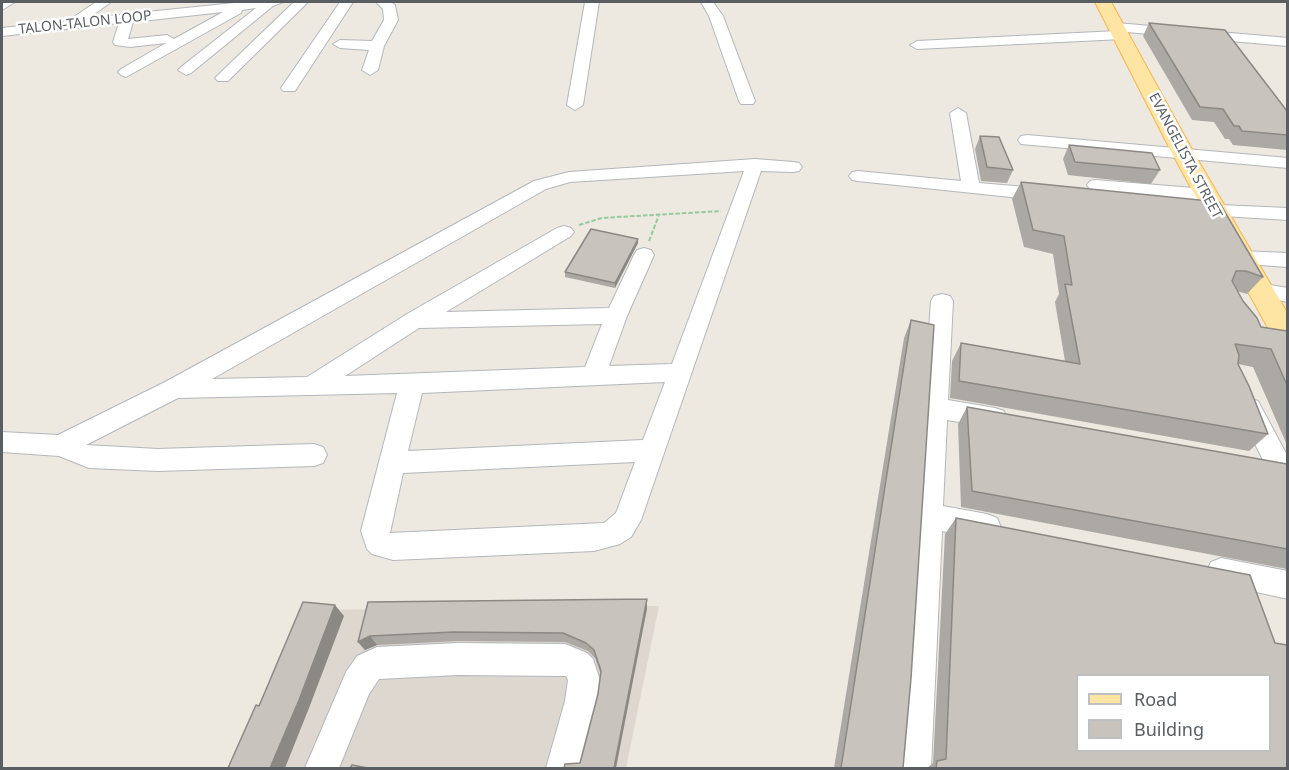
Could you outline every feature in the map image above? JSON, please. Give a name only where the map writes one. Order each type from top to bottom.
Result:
[{"type":"main road","name":"EVANGELISTA STREET","points":[[1103,2],[1240,258],[1287,338]]},
{"type":"street","points":[[2,6],[8,2]]},
{"type":"street","points":[[71,24],[104,2]]},
{"type":"street","points":[[184,12],[204,2]]},
{"type":"street","points":[[186,70],[274,2]]},
{"type":"street","name":"TALON-TALON LOOP","points":[[7,31],[274,2]]},
{"type":"street","points":[[223,78],[301,2]]},
{"type":"street","points":[[289,88],[346,2]]},
{"type":"street","points":[[370,70],[377,46],[391,20],[390,8],[382,2]]},
{"type":"street","points":[[575,105],[592,2]]},
{"type":"street","points":[[707,2],[716,16],[747,101]]},
{"type":"street","points":[[126,72],[244,5]]},
{"type":"street","points":[[7,31],[42,11]]},
{"type":"street","points":[[127,18],[120,42],[130,44],[167,39]]},
{"type":"street","points":[[2,47],[24,40],[39,28]]},
{"type":"street","points":[[917,45],[1119,31],[1287,42]]},
{"type":"street","points":[[340,44],[377,46]]},
{"type":"street","points":[[958,113],[971,187]]},
{"type":"street","points":[[1027,140],[1287,163]]},
{"type":"street","points":[[60,446],[174,389],[540,185],[569,177],[755,165],[793,166]]},
{"type":"street","points":[[412,384],[375,531],[377,540],[382,545],[393,547],[594,538],[610,535],[621,528],[627,520],[682,372],[755,165]]},
{"type":"street","points":[[858,176],[1064,196]]},
{"type":"street","points":[[1092,192],[1210,203],[1287,214]]},
{"type":"street","points":[[312,385],[415,320],[564,232]]},
{"type":"street","points":[[593,377],[616,316],[644,255]]},
{"type":"street","points":[[1240,258],[1287,260]]},
{"type":"street","points":[[1258,290],[1287,295]]},
{"type":"street","points":[[914,768],[942,301]]},
{"type":"street","points":[[415,320],[616,316]]},
{"type":"street","points":[[1258,332],[1287,338]]},
{"type":"street","points":[[174,389],[412,384],[682,372]]},
{"type":"street","points":[[1240,390],[1285,475]]},
{"type":"street","points":[[936,408],[1016,422]]},
{"type":"street","points":[[2,442],[60,446],[89,457],[158,460],[314,455]]},
{"type":"street","points":[[393,463],[653,450]]},
{"type":"street","points":[[1246,464],[1285,475]]},
{"type":"street","points":[[930,516],[1011,532]]},
{"type":"street","points":[[1195,567],[1287,585]]},
{"type":"street","points":[[322,768],[357,683],[368,667],[377,663],[459,659],[565,660],[576,664],[582,670],[584,680],[581,701],[563,768]]},
{"type":"path","points":[[564,232],[580,224],[602,218],[738,210]]},
{"type":"path","points":[[644,255],[659,215]]},
{"type":"shaded area","points":[[659,606],[626,768],[242,768],[312,610]]},
{"type":"building","points":[[1149,23],[1225,30],[1287,111],[1287,135],[1242,131],[1239,126],[1234,126],[1223,109],[1200,107]]},
{"type":"building","points":[[980,136],[999,137],[1013,170],[987,167]]},
{"type":"building","points":[[1069,145],[1152,153],[1160,170],[1075,162]]},
{"type":"building","points":[[1021,182],[1219,202],[1263,277],[1246,271],[1236,271],[1232,281],[1261,327],[1287,331],[1287,385],[1271,349],[1235,344],[1239,355],[1238,364],[1268,434],[959,381],[961,343],[1080,364],[1065,284],[1072,285],[1064,236],[1033,230]]},
{"type":"building","points":[[591,229],[638,239],[615,283],[565,272]]},
{"type":"building","points":[[911,320],[934,325],[903,768],[841,768]]},
{"type":"building","points":[[967,407],[1287,464],[1287,549],[972,491]]},
{"type":"building","points":[[956,518],[1250,575],[1275,643],[1287,645],[1287,768],[936,768],[937,761],[946,759]]},
{"type":"building","points":[[647,599],[614,768],[564,768],[565,764],[580,763],[598,694],[601,671],[594,650],[586,643],[563,633],[453,632],[370,636],[358,642],[368,602]]},
{"type":"building","points":[[303,602],[335,605],[270,768],[228,768],[256,705],[259,706]]},
{"type":"building","points":[[352,765],[368,768],[350,768]]}]
